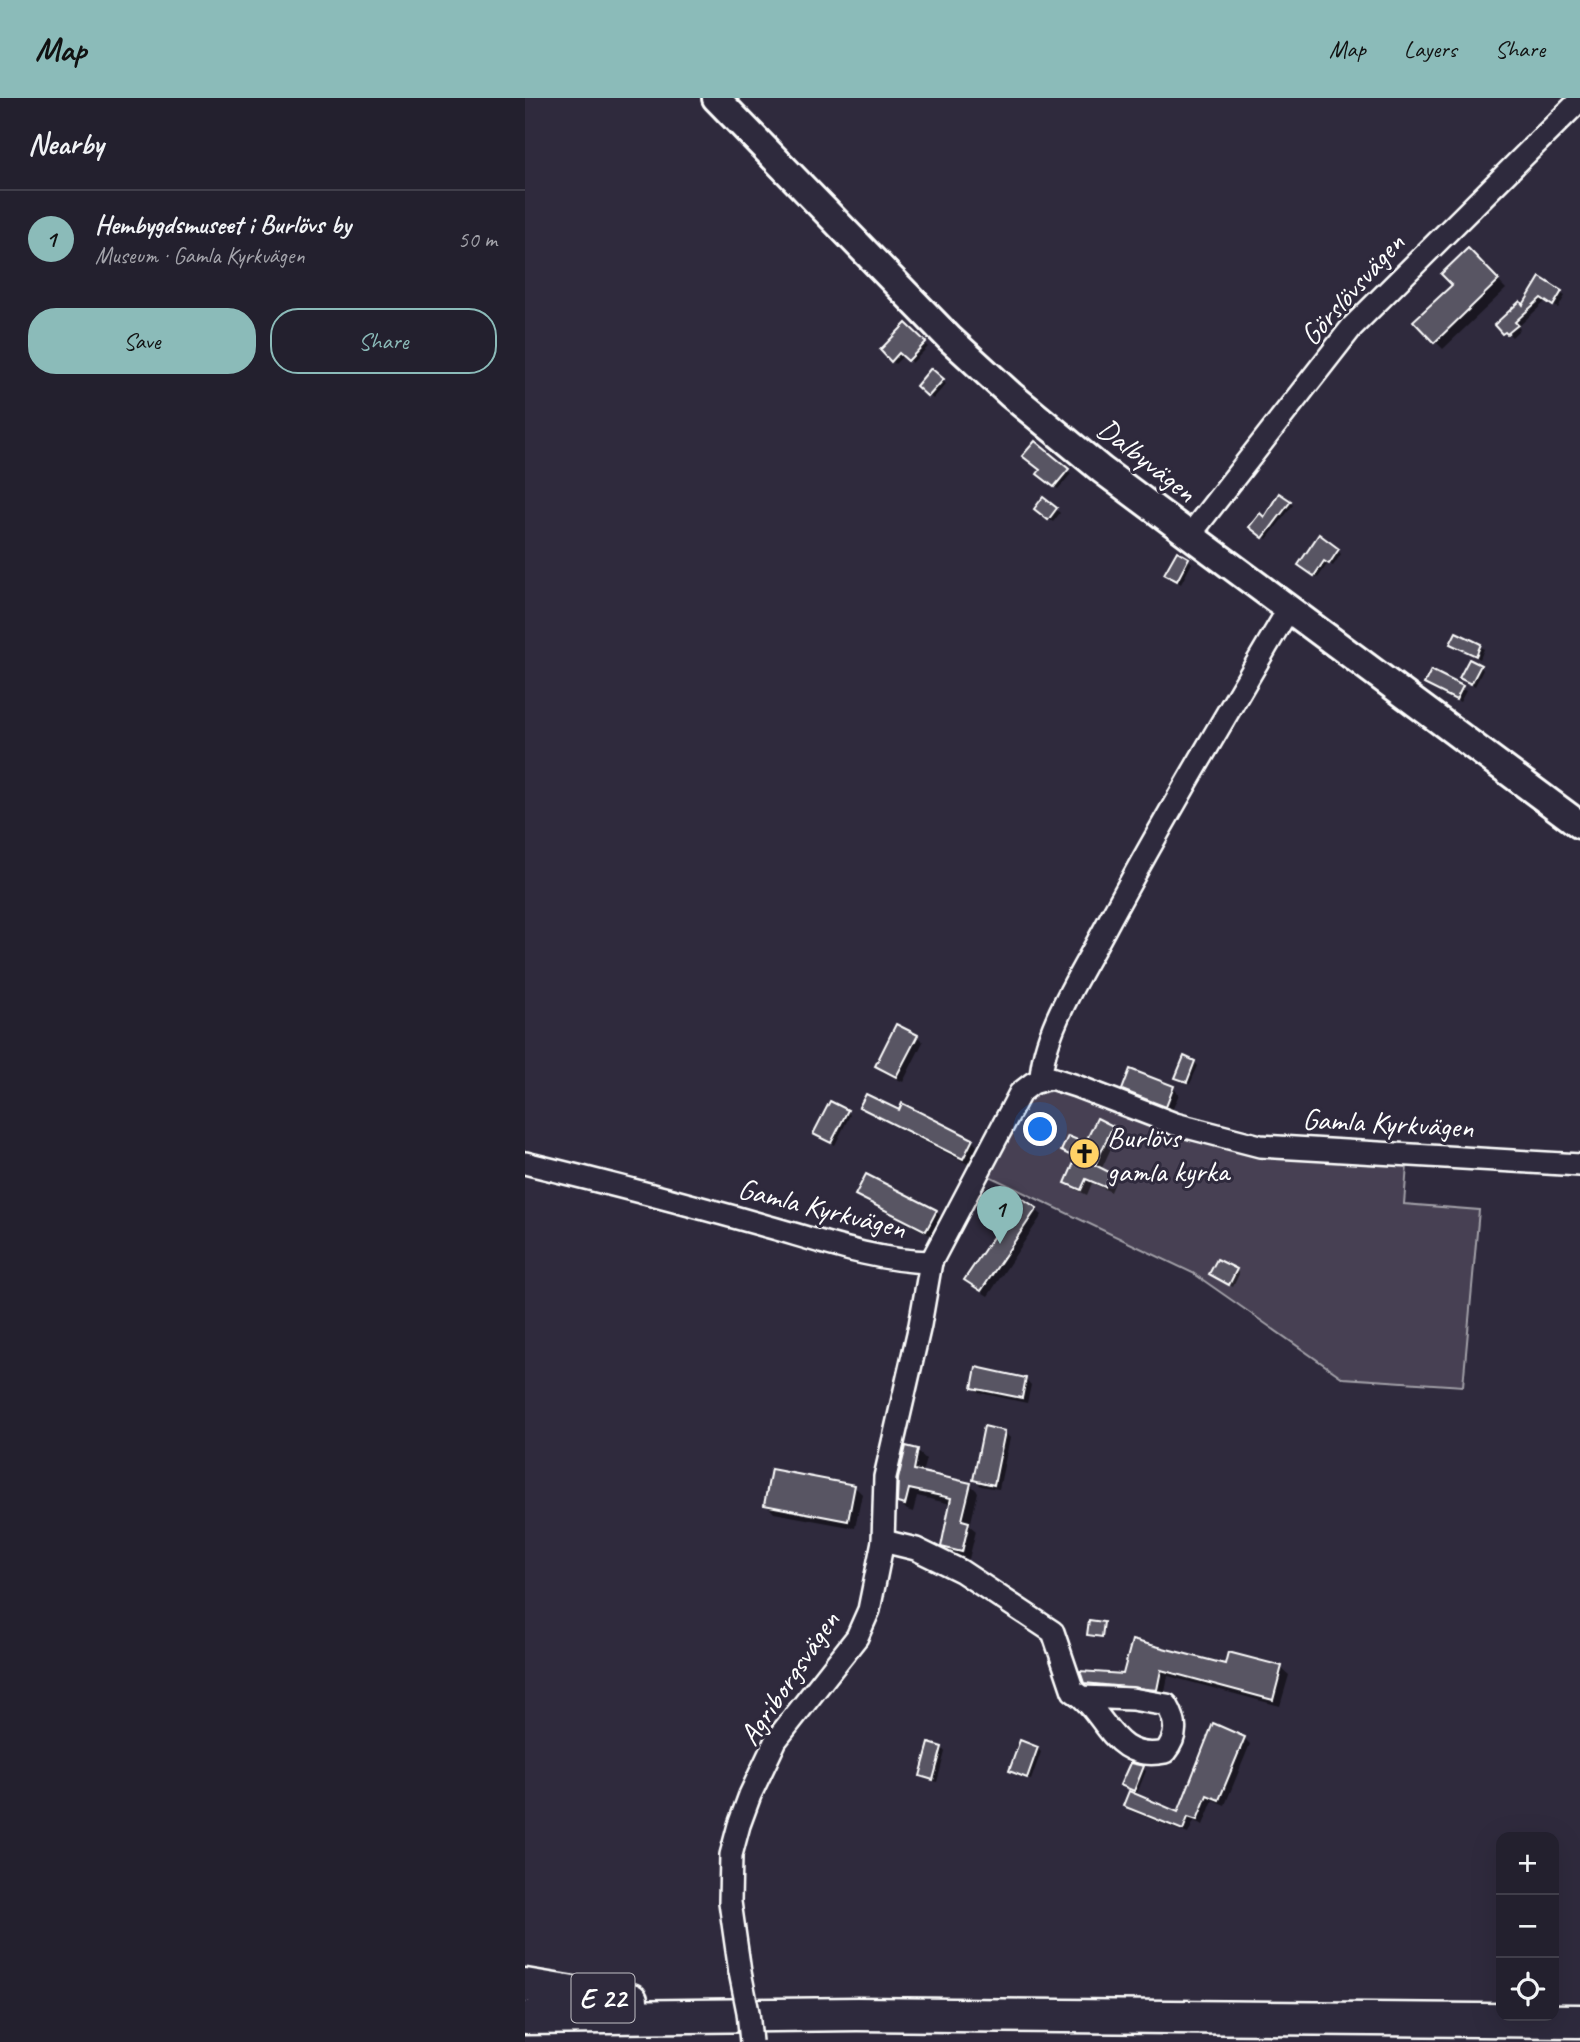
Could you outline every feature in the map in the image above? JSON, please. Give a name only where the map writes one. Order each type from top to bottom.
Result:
[{"type":"highway","name":"E 22","points":[[525,1985],[609,1998],[857,2014]]},
{"type":"highway","points":[[525,2018],[857,2014],[1580,2021]]},
{"type":"main road","name":"Dalbyvägen","points":[[716,98],[960,348],[1011,395],[1102,470],[1189,536],[1580,825]]},
{"type":"street","name":"Görslövsvägen","points":[[1189,536],[1352,327],[1580,100]]},
{"type":"street","points":[[1041,1080],[1041,1061],[1066,1001],[1140,863],[1288,610]]},
{"type":"street","name":"Gamla Kyrkvägen","points":[[525,1163],[906,1262],[931,1262],[1020,1093],[1026,1086],[1051,1078],[1175,1124],[1260,1146],[1580,1165]]},
{"type":"street","name":"Agriborgsvägen","points":[[751,2042],[730,1902],[731,1854],[750,1795],[776,1740],[857,1637],[869,1610],[883,1541],[885,1477],[920,1325],[931,1262]]},
{"type":"street","points":[[883,1541],[916,1549],[961,1571],[1053,1632],[1073,1691],[1083,1697]]},
{"type":"shaded area","points":[[1047,1087],[1134,1121],[1255,1154],[1407,1165],[1404,1204],[1479,1210],[1463,1386],[1343,1378],[1193,1273],[989,1176],[1030,1096]]},
{"type":"building","points":[[1468,248],[1499,280],[1434,343],[1413,321],[1452,285],[1441,274]]},
{"type":"building","points":[[1540,277],[1562,291],[1553,306],[1541,298],[1515,322],[1518,325],[1507,334],[1502,334],[1494,325],[1520,301],[1523,305]]},
{"type":"building","points":[[906,323],[926,342],[908,361],[899,353],[891,362],[880,350]]},
{"type":"building","points":[[931,368],[944,379],[928,397],[916,386]]},
{"type":"building","points":[[1035,441],[1069,469],[1054,487],[1037,474],[1040,470],[1022,456]]},
{"type":"building","points":[[1279,493],[1291,501],[1263,538],[1249,527],[1260,513],[1264,517]]},
{"type":"building","points":[[1043,497],[1057,508],[1048,520],[1034,509]]},
{"type":"building","points":[[1319,534],[1339,549],[1329,564],[1324,561],[1314,576],[1298,565]]},
{"type":"building","points":[[1177,551],[1189,558],[1177,581],[1164,574]]},
{"type":"building","points":[[1456,632],[1481,644],[1476,656],[1450,644]]},
{"type":"building","points":[[1469,659],[1481,665],[1471,684],[1459,678]]},
{"type":"building","points":[[1431,670],[1463,686],[1456,700],[1424,684]]},
{"type":"building","points":[[896,1024],[918,1035],[896,1077],[875,1066]]},
{"type":"building","points":[[1184,1056],[1195,1061],[1187,1082],[1175,1078]]},
{"type":"building","points":[[1130,1069],[1174,1086],[1166,1107],[1122,1090]]},
{"type":"building","points":[[866,1094],[899,1110],[902,1103],[973,1139],[963,1159],[859,1107]]},
{"type":"building","points":[[830,1101],[848,1110],[831,1143],[813,1134]]},
{"type":"building","name":"Burlövs gamla kyrka","points":[[1097,1118],[1113,1126],[1095,1165],[1111,1173],[1105,1187],[1086,1179],[1081,1190],[1065,1183],[1076,1158],[1061,1151],[1068,1136],[1085,1143]]},
{"type":"building","points":[[866,1174],[937,1210],[926,1231],[855,1195]]},
{"type":"building","points":[[1020,1197],[1037,1208],[981,1291],[964,1280]]},
{"type":"building","points":[[1217,1259],[1237,1269],[1229,1285],[1209,1274]]},
{"type":"building","points":[[976,1367],[1026,1378],[1022,1398],[972,1388]]},
{"type":"building","points":[[984,1426],[1005,1431],[994,1485],[973,1480]]},
{"type":"building","points":[[906,1446],[918,1449],[914,1470],[971,1483],[962,1520],[969,1522],[962,1552],[941,1547],[951,1498],[909,1489],[905,1505],[897,1503],[898,1479]]},
{"type":"building","points":[[771,1469],[855,1485],[848,1521],[764,1505]]},
{"type":"building","points":[[1089,1620],[1104,1622],[1102,1637],[1087,1635]]},
{"type":"building","points":[[1132,1640],[1225,1664],[1228,1652],[1282,1666],[1273,1700],[1161,1670],[1157,1690],[1084,1683],[1080,1671],[1123,1674]]},
{"type":"building","points":[[1213,1723],[1245,1737],[1219,1800],[1207,1795],[1197,1820],[1188,1817],[1183,1830],[1123,1806],[1129,1791],[1178,1812]]},
{"type":"building","points":[[1020,1740],[1038,1747],[1027,1778],[1009,1771]]},
{"type":"building","points":[[929,1743],[942,1747],[933,1780],[920,1776]]},
{"type":"building","points":[[1130,1763],[1144,1766],[1134,1791],[1120,1785]]},
{"type":"place","name":"Burlövs gamla kyrka","points":[[1084,1154]]},
{"type":"place","name":"Hembygdsmuseet i Burlövs by","points":[[1000,1244]]}]
